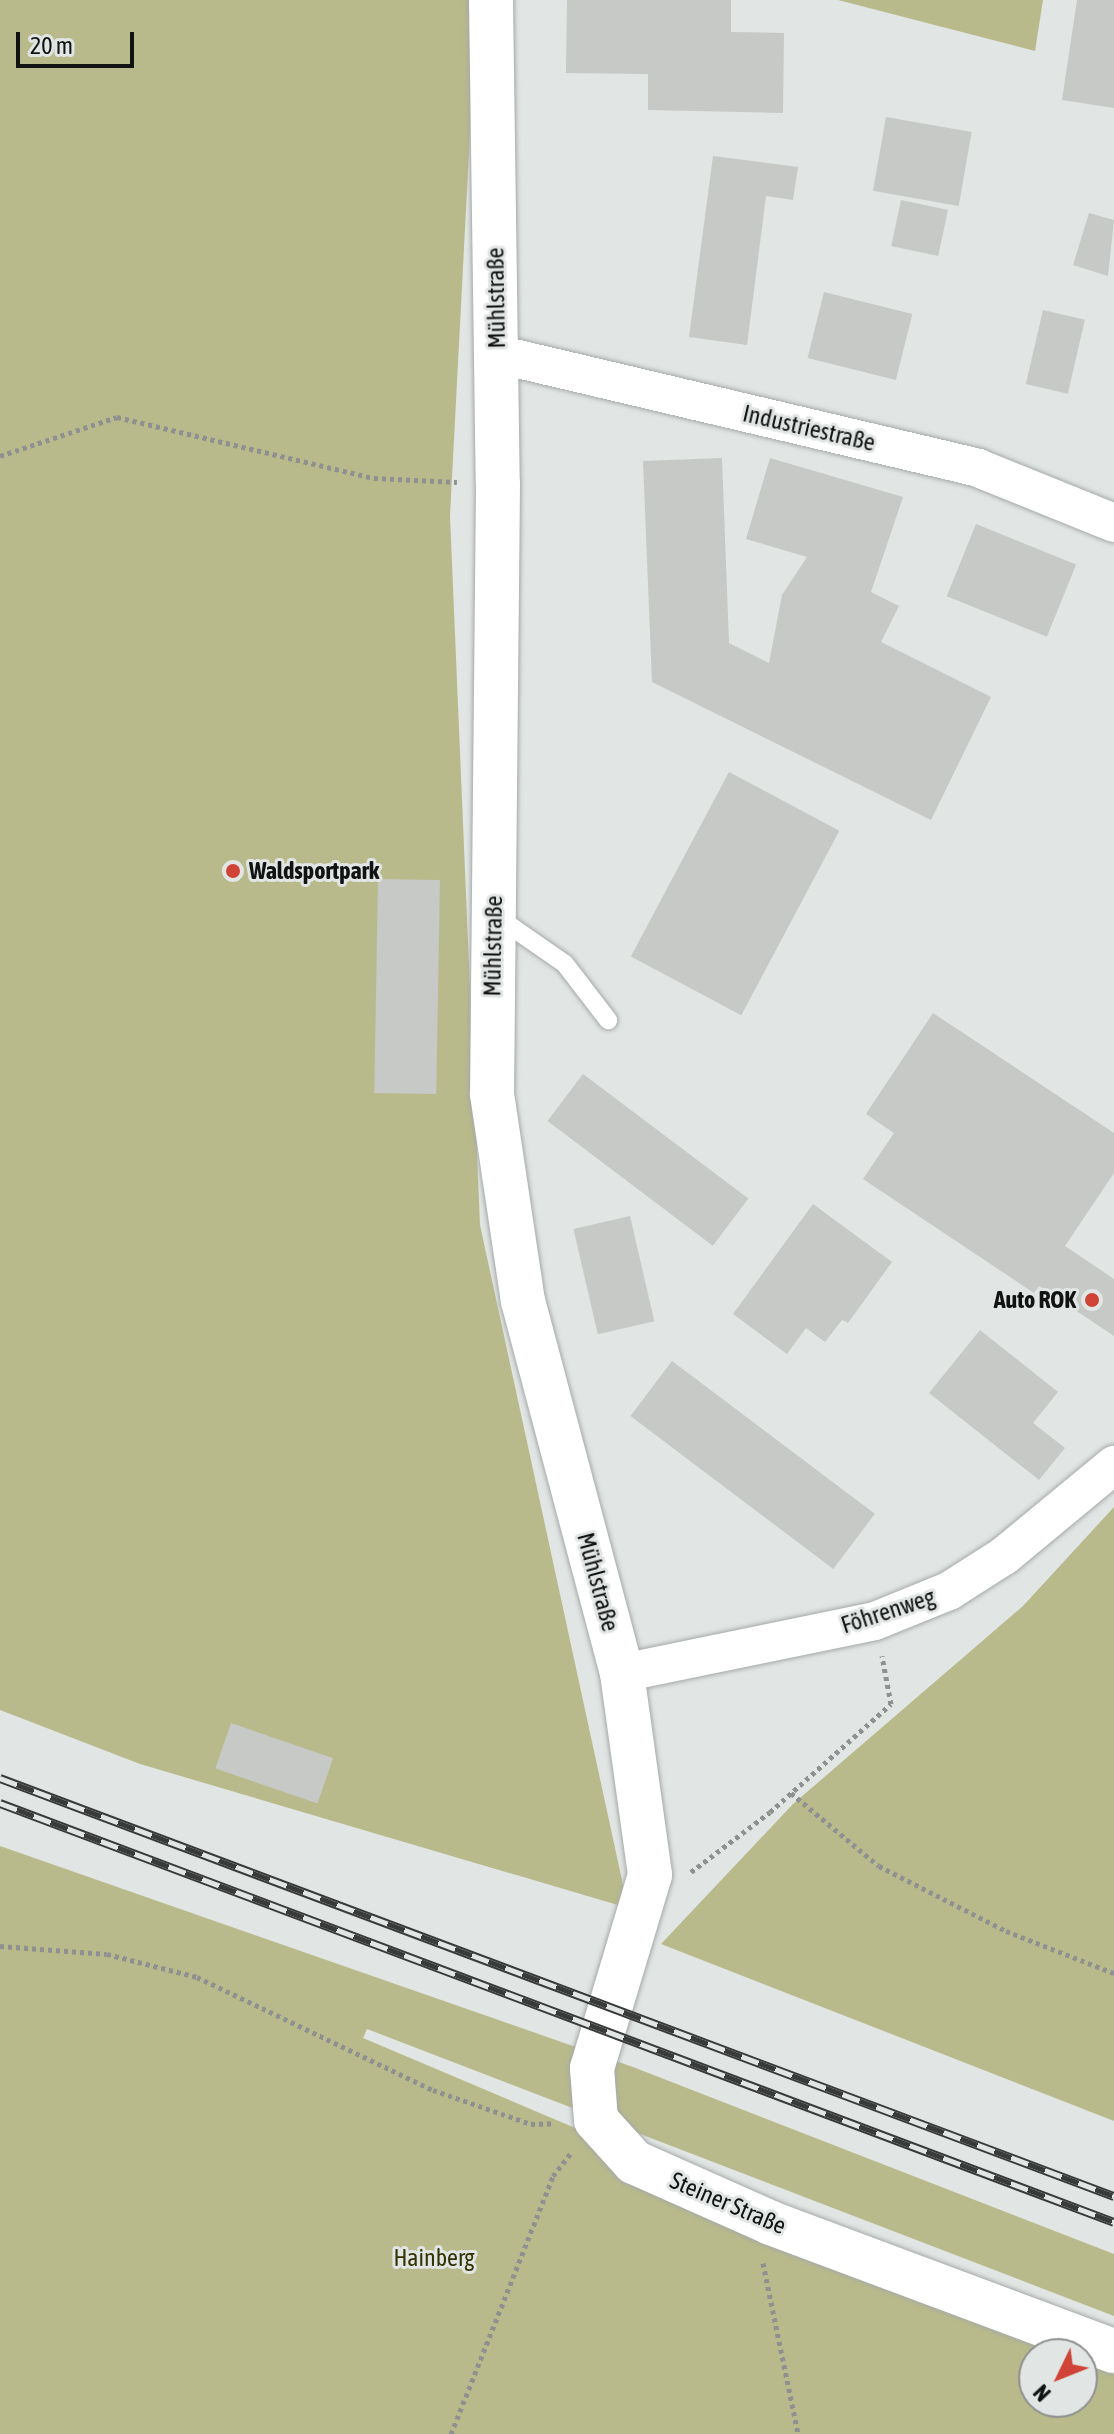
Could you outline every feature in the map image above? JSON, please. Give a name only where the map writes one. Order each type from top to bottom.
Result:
[{"type":"street","name":"Mühlstraße","points":[[491,0],[498,484],[492,1094],[523,1301],[622,1673],[650,1875]]},
{"type":"street","name":"Industriestraße","points":[[497,354],[978,468],[1114,523]]},
{"type":"street","name":"Föhrenweg","points":[[622,1673],[875,1621],[949,1591],[1004,1556],[1114,1465]]},
{"type":"street","points":[[596,2120],[592,2068],[650,1875]]},
{"type":"street","name":"Steiner Straße","points":[[596,2120],[634,2162],[771,2223],[1114,2351]]},
{"type":"lane","points":[[493,914],[565,964],[608,1020]]},
{"type":"path","points":[[0,456],[117,417],[374,478],[498,484]]},
{"type":"path","points":[[650,1875],[691,1872],[791,1793],[891,1704],[875,1621]]},
{"type":"path","points":[[791,1793],[879,1866],[1006,1931],[1114,1973]]},
{"type":"path","points":[[0,1946],[107,1954],[197,1977],[440,2093],[531,2124],[596,2120]]},
{"type":"path","points":[[451,2434],[553,2176],[596,2120]]},
{"type":"path","points":[[771,2223],[765,2275],[798,2434]]},
{"type":"green space","name":"Waldsportpark","points":[[0,0],[493,0],[473,76],[450,516],[480,1225],[628,1908],[140,1764],[0,1710]]},
{"type":"green space","points":[[838,0],[1043,0],[1035,51]]},
{"type":"green space","points":[[1114,1507],[1114,2121],[661,1944],[793,1804],[1023,1606]]},
{"type":"green space","name":"Hainberg","points":[[0,1846],[633,2067],[1114,2254],[1114,2316],[367,2029],[363,2038],[809,2227],[1114,2337],[1114,2434],[0,2434]]},
{"type":"building","points":[[567,0],[731,0],[731,32],[784,33],[783,113],[648,110],[648,74],[566,73]]},
{"type":"building","points":[[1077,0],[1114,0],[1114,108],[1062,100]]},
{"type":"building","points":[[886,117],[972,132],[959,206],[873,191]]},
{"type":"building","points":[[713,156],[798,167],[793,200],[766,196],[747,345],[689,337]]},
{"type":"building","points":[[901,200],[948,210],[938,256],[891,246]]},
{"type":"building","points":[[1089,213],[1114,220],[1108,276],[1073,265]]},
{"type":"building","points":[[824,292],[912,314],[896,380],[808,358]]},
{"type":"building","points":[[1043,310],[1085,320],[1068,394],[1026,384]]},
{"type":"building","points":[[722,458],[729,643],[769,663],[782,595],[807,557],[746,539],[770,458],[903,497],[871,592],[899,606],[881,642],[991,697],[931,820],[652,682],[643,461]]},
{"type":"building","points":[[976,524],[1076,564],[1047,637],[947,596]]},
{"type":"building","points":[[729,772],[839,831],[741,1015],[631,957]]},
{"type":"building","points":[[378,879],[440,880],[436,1094],[374,1093]]},
{"type":"building","points":[[933,1013],[1114,1133],[1114,1173],[1065,1246],[1114,1279],[1114,1336],[1039,1286],[1034,1293],[863,1179],[894,1133],[866,1114]]},
{"type":"building","points":[[583,1074],[748,1199],[713,1246],[547,1121]]},
{"type":"building","points":[[813,1204],[892,1262],[848,1323],[842,1320],[825,1342],[806,1328],[787,1354],[733,1314]]},
{"type":"building","points":[[630,1216],[654,1321],[598,1334],[573,1229]]},
{"type":"building","points":[[980,1330],[1058,1392],[1033,1423],[1065,1448],[1039,1480],[929,1393]]},
{"type":"building","points":[[672,1361],[875,1514],[833,1569],[630,1416]]},
{"type":"building","points":[[231,1723],[333,1758],[317,1804],[215,1768]]},
{"type":"railway","points":[[0,1778],[1114,2196]]},
{"type":"railway","points":[[0,1803],[1114,2222]]},
{"type":"place","name":"Waldsportpark","points":[[233,871]]},
{"type":"place","name":"Auto ROK","points":[[1092,1300]]}]
